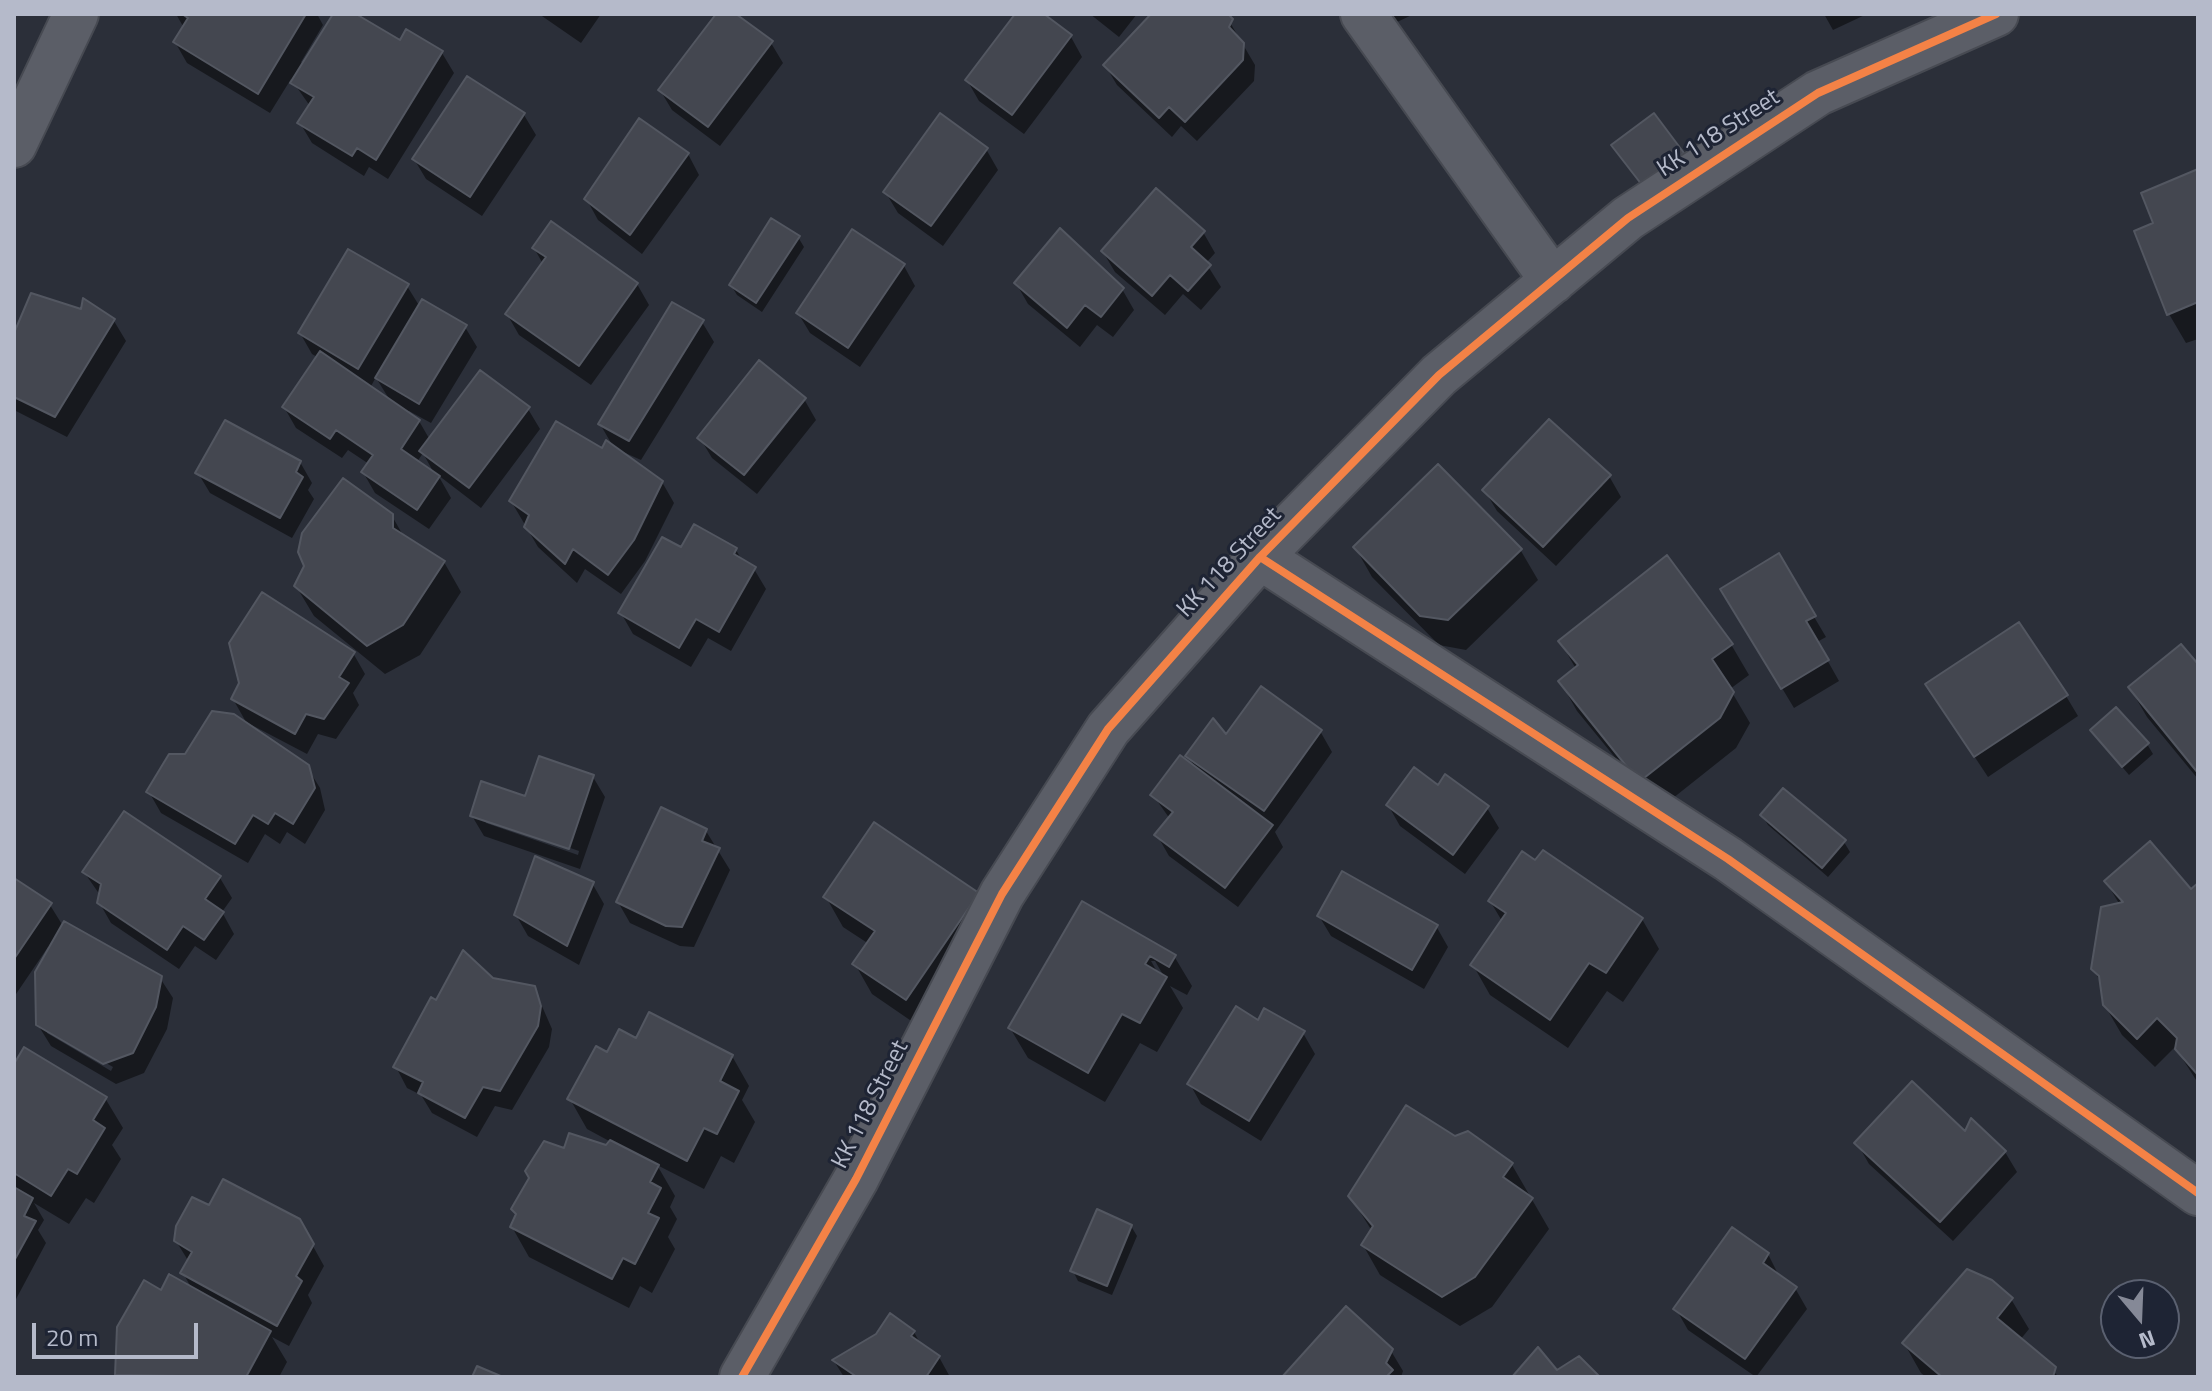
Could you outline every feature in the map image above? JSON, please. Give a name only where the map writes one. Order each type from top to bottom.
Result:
[{"type":"street","points":[[14,145],[76,14]]},
{"type":"street","points":[[1363,14],[1553,281]]},
{"type":"street","name":"KK 118 Street","points":[[742,1377],[856,1179],[1002,894],[1108,729],[1260,557],[1439,375],[1628,218],[1818,93],[1996,14]]},
{"type":"street","points":[[1260,557],[1728,859],[2198,1193]]},
{"type":"building","points":[[182,14],[306,14],[258,94],[173,42],[188,18]]},
{"type":"building","points":[[333,14],[356,14],[400,40],[406,29],[443,51],[376,160],[357,148],[352,156],[297,123],[314,97],[290,83]]},
{"type":"building","points":[[716,14],[736,14],[773,41],[708,127],[658,90]]},
{"type":"building","points":[[1015,14],[1044,14],[1072,35],[1012,115],[965,80]]},
{"type":"building","points":[[1151,14],[1228,14],[1233,19],[1229,27],[1244,43],[1243,60],[1185,122],[1169,107],[1159,118],[1103,65]]},
{"type":"building","points":[[467,76],[525,113],[470,197],[412,159]]},
{"type":"building","points":[[940,113],[988,148],[931,226],[883,192]]},
{"type":"building","points":[[1654,113],[1684,153],[1642,185],[1611,145]]},
{"type":"building","points":[[639,118],[689,153],[630,235],[584,199]]},
{"type":"building","points":[[2198,169],[2198,302],[2167,315],[2134,231],[2153,223],[2141,193]]},
{"type":"building","points":[[1156,188],[1205,231],[1191,247],[1211,265],[1188,291],[1170,275],[1152,296],[1101,251]]},
{"type":"building","points":[[771,218],[800,236],[756,303],[729,285]]},
{"type":"building","points":[[551,221],[638,283],[579,366],[505,314],[546,257],[532,248]]},
{"type":"building","points":[[1060,228],[1124,288],[1101,317],[1085,305],[1067,328],[1014,283]]},
{"type":"building","points":[[852,229],[905,264],[848,348],[796,313]]},
{"type":"building","points":[[348,249],[409,284],[358,369],[298,333]]},
{"type":"building","points":[[31,293],[81,309],[83,298],[115,319],[55,417],[14,397],[14,333]]},
{"type":"building","points":[[422,299],[467,325],[419,404],[375,378]]},
{"type":"building","points":[[672,302],[704,320],[629,441],[598,424]]},
{"type":"building","points":[[320,351],[420,420],[401,449],[440,476],[417,510],[361,472],[373,455],[336,430],[330,439],[282,407]]},
{"type":"building","points":[[759,360],[806,398],[744,475],[697,438]]},
{"type":"building","points":[[480,370],[530,407],[469,488],[419,451]]},
{"type":"building","points":[[1549,419],[1611,475],[1543,547],[1482,490]]},
{"type":"building","points":[[225,420],[301,461],[296,472],[303,477],[280,518],[195,473]]},
{"type":"building","points":[[556,421],[602,448],[606,440],[663,481],[634,540],[608,575],[573,549],[565,564],[524,527],[529,515],[509,501]]},
{"type":"building","points":[[1438,464],[1522,549],[1448,620],[1420,616],[1353,547]]},
{"type":"building","points":[[343,478],[393,514],[393,528],[445,561],[403,625],[367,646],[294,586],[304,566],[298,552],[302,533]]},
{"type":"building","points":[[694,524],[737,548],[734,554],[756,567],[719,632],[696,619],[679,648],[618,613],[662,537],[681,547]]},
{"type":"building","points":[[1779,553],[1816,616],[1806,621],[1829,660],[1781,689],[1720,589]]},
{"type":"building","points":[[1667,555],[1733,644],[1712,659],[1734,692],[1720,718],[1639,782],[1558,681],[1578,665],[1558,641]]},
{"type":"building","points":[[262,592],[355,652],[339,677],[349,683],[324,719],[306,714],[295,734],[231,699],[239,683],[229,643]]},
{"type":"building","points":[[2019,622],[2068,695],[1974,757],[1925,684]]},
{"type":"building","points":[[2181,644],[2198,664],[2198,773],[2128,687]]},
{"type":"building","points":[[1261,686],[1322,730],[1264,811],[1185,756],[1213,718],[1226,734]]},
{"type":"building","points":[[2116,707],[2149,743],[2122,767],[2090,730]]},
{"type":"building","points":[[212,711],[234,714],[309,765],[315,788],[293,824],[275,813],[268,824],[253,815],[235,844],[146,792],[169,754],[185,754]]},
{"type":"building","points":[[1180,755],[1273,825],[1225,888],[1154,835],[1173,812],[1150,795]]},
{"type":"building","points":[[539,756],[594,775],[569,849],[470,816],[481,781],[525,796]]},
{"type":"building","points":[[1414,767],[1438,785],[1445,774],[1489,806],[1453,855],[1386,805]]},
{"type":"building","points":[[1783,788],[1846,840],[1822,868],[1760,815]]},
{"type":"building","points":[[661,807],[707,829],[702,841],[720,848],[682,927],[666,926],[616,902]]},
{"type":"building","points":[[124,811],[221,876],[205,899],[224,912],[204,940],[183,926],[167,950],[97,903],[101,884],[82,872]]},
{"type":"building","points":[[874,822],[979,893],[906,1000],[852,964],[875,931],[823,897]]},
{"type":"building","points":[[2150,841],[2191,889],[2198,883],[2198,1075],[2175,1049],[2177,1038],[2157,1018],[2137,1039],[2103,1005],[2099,976],[2091,969],[2101,907],[2123,902],[2104,881]]},
{"type":"building","points":[[1543,850],[1643,918],[1606,973],[1589,963],[1550,1020],[1470,965],[1506,913],[1488,901],[1522,851],[1535,860]]},
{"type":"building","points":[[535,856],[594,882],[567,946],[514,915]]},
{"type":"building","points":[[1342,871],[1438,925],[1412,970],[1317,916]]},
{"type":"building","points":[[14,878],[52,903],[14,959]]},
{"type":"building","points":[[1082,901],[1176,955],[1169,967],[1150,956],[1145,964],[1167,977],[1140,1023],[1122,1014],[1088,1073],[1008,1028]]},
{"type":"building","points":[[64,921],[162,976],[156,1007],[133,1053],[103,1064],[36,1025],[35,972]]},
{"type":"building","points":[[463,950],[493,978],[535,986],[541,1006],[538,1026],[500,1091],[483,1087],[465,1118],[418,1093],[423,1082],[393,1067],[431,997],[436,1000]]},
{"type":"building","points":[[1236,1006],[1258,1020],[1264,1008],[1305,1031],[1249,1121],[1187,1084]]},
{"type":"building","points":[[649,1012],[733,1055],[720,1081],[739,1091],[717,1134],[704,1128],[687,1161],[567,1099],[596,1046],[607,1052],[619,1029],[636,1038]]},
{"type":"building","points":[[24,1047],[107,1097],[93,1120],[105,1128],[77,1174],[68,1169],[51,1196],[14,1173],[14,1064]]},
{"type":"building","points":[[1912,1081],[1965,1131],[1971,1118],[2006,1151],[1940,1222],[1854,1143]]},
{"type":"building","points":[[1406,1105],[1455,1136],[1468,1131],[1513,1163],[1503,1177],[1533,1198],[1475,1277],[1442,1297],[1361,1245],[1373,1226],[1348,1196]]},
{"type":"building","points":[[569,1133],[606,1145],[610,1140],[659,1165],[650,1182],[661,1188],[648,1213],[659,1218],[635,1264],[623,1258],[612,1279],[510,1227],[516,1214],[511,1209],[529,1178],[525,1171],[544,1141],[564,1148]]},
{"type":"building","points":[[223,1179],[300,1219],[314,1244],[296,1276],[302,1281],[277,1326],[180,1273],[192,1252],[174,1241],[176,1226],[192,1197],[209,1205]]},
{"type":"building","points":[[14,1187],[33,1198],[24,1216],[36,1221],[14,1261]]},
{"type":"building","points":[[1097,1209],[1132,1225],[1107,1286],[1070,1271]]},
{"type":"building","points":[[1732,1227],[1769,1253],[1763,1263],[1797,1287],[1745,1359],[1673,1309]]},
{"type":"building","points":[[1967,1269],[1992,1280],[2013,1298],[1997,1318],[2056,1367],[2053,1377],[1942,1377],[1902,1343]]},
{"type":"building","points":[[169,1274],[271,1331],[246,1377],[115,1375],[117,1327],[144,1280],[161,1290]]},
{"type":"building","points":[[1346,1306],[1393,1349],[1386,1363],[1393,1370],[1386,1377],[1282,1377]]},
{"type":"building","points":[[890,1313],[915,1331],[911,1336],[940,1356],[926,1377],[857,1377],[832,1360],[876,1334]]},
{"type":"building","points":[[1538,1347],[1557,1370],[1579,1356],[1600,1377],[1512,1377]]},
{"type":"building","points":[[477,1366],[503,1377],[472,1377]]},
{"type":"cycle path","points":[[742,1377],[856,1179],[1002,894],[1108,729],[1260,557],[1439,375],[1628,218],[1818,93],[1996,14]]},
{"type":"cycle path","points":[[1260,557],[1728,859],[2198,1193]]}]
